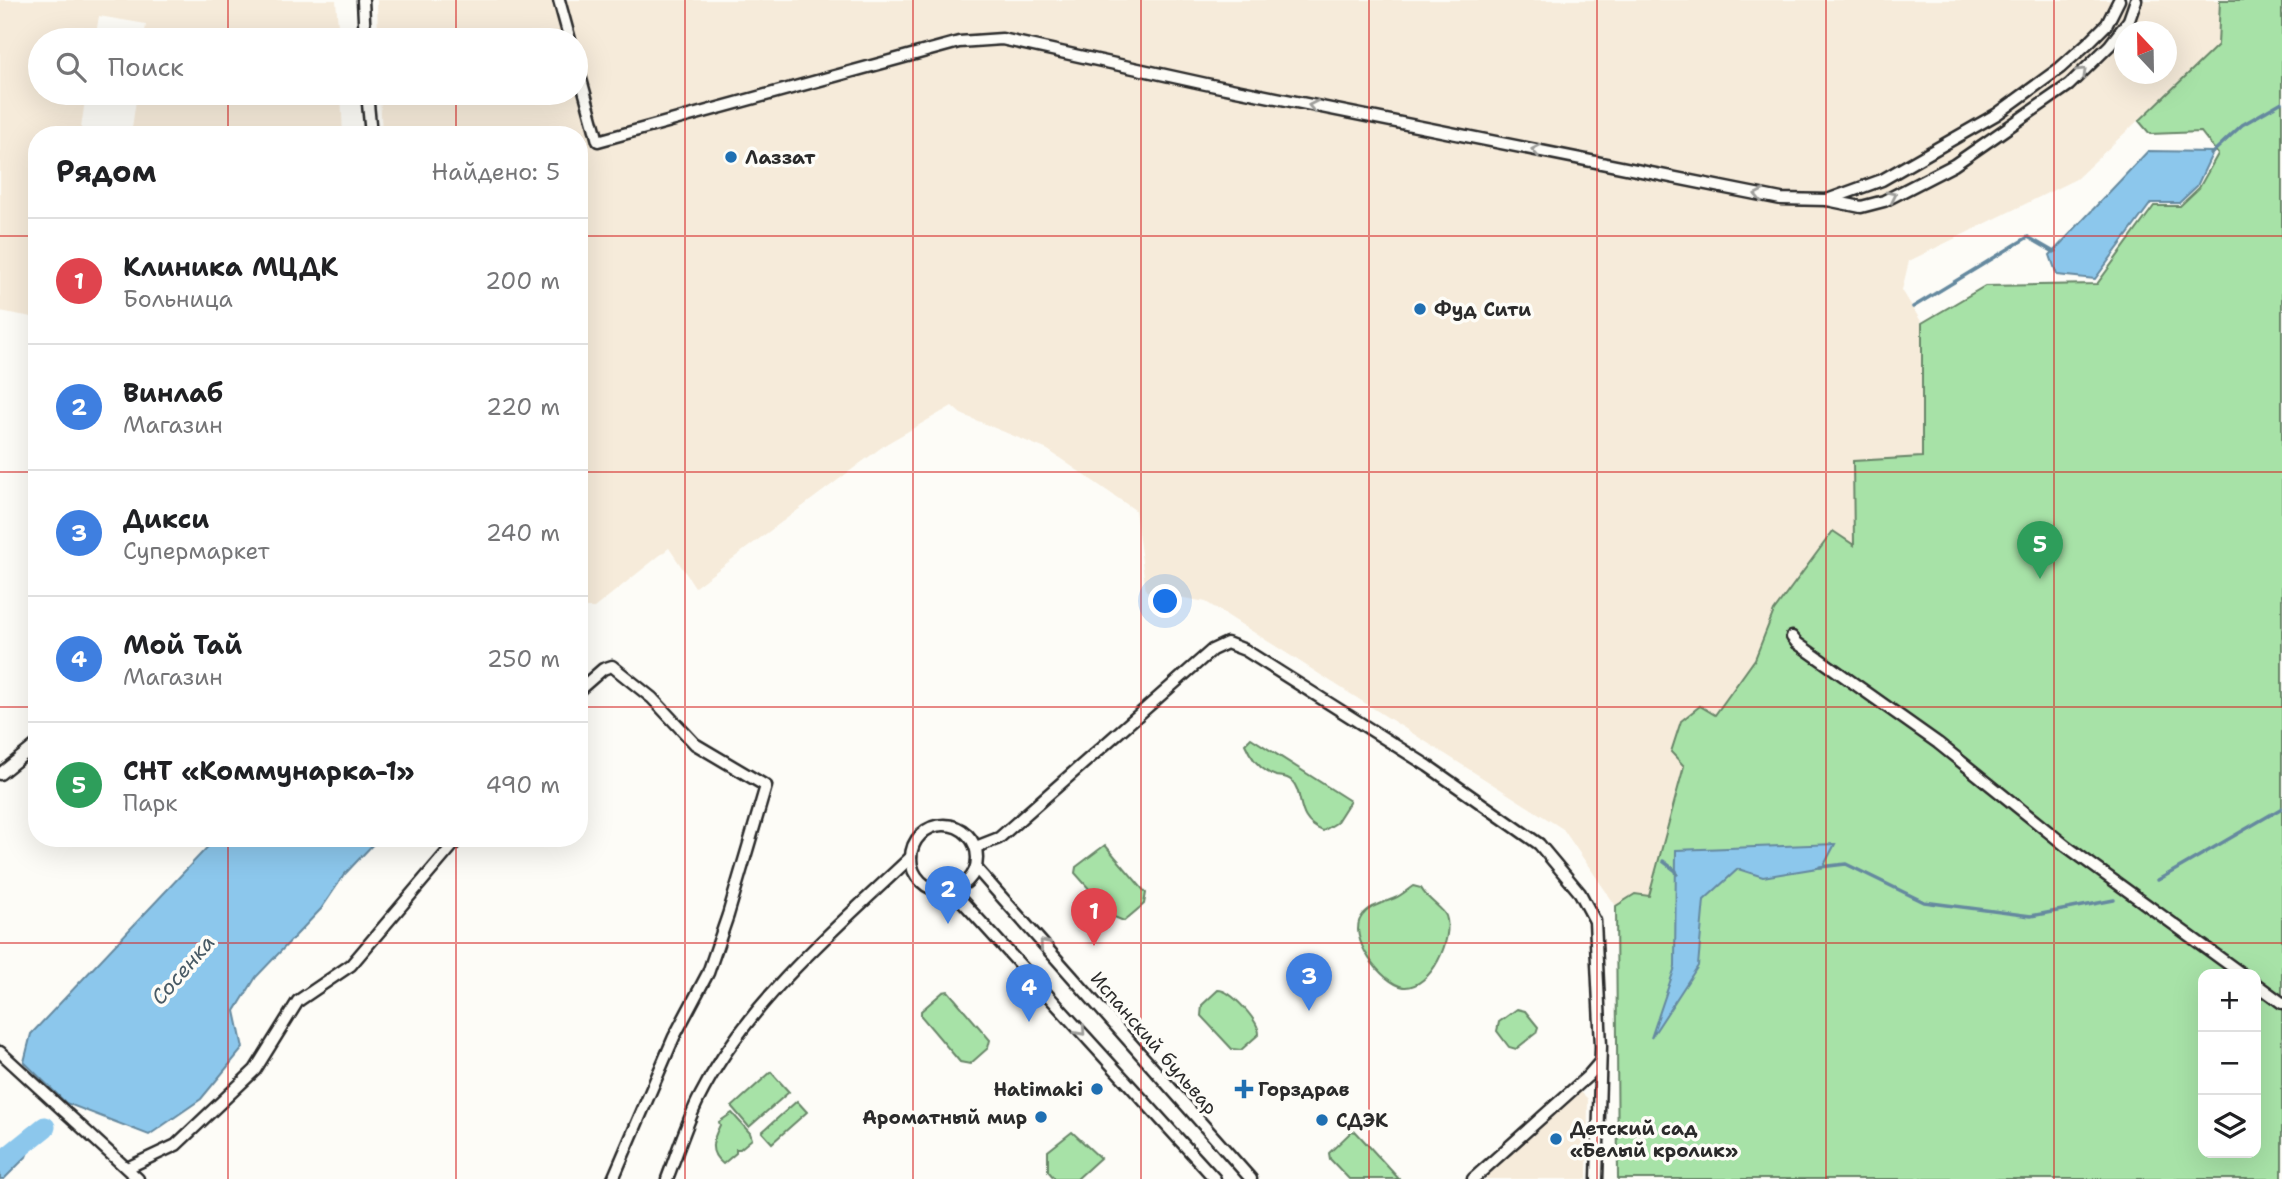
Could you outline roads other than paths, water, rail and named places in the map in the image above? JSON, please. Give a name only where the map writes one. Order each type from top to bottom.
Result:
[{"type":"street","points":[[363,0],[364,28]]},
{"type":"street","points":[[559,0],[567,28]]},
{"type":"street","points":[[1827,200],[1882,180],[1997,114],[2060,68],[2090,41],[2107,23],[2119,0]]},
{"type":"street","points":[[588,105],[598,141],[959,42],[1002,39],[1206,84],[1781,199],[1827,200],[1861,207],[1884,201],[1954,166],[2069,85],[2110,46],[2129,20],[2136,0]]},
{"type":"street","points":[[368,105],[370,126]]},
{"type":"street","points":[[1792,638],[1938,743],[2066,846],[2235,969]]},
{"type":"street","points":[[976,847],[999,838],[1212,650],[1227,643],[1238,646],[1427,766],[1543,848],[1580,893],[1595,921],[1601,1046],[1597,1179]]},
{"type":"street","points":[[588,682],[603,669],[612,666],[652,698],[695,744],[766,786],[708,974],[674,1037],[613,1179]]},
{"type":"street","points":[[0,774],[28,751]]},
{"type":"street","points":[[667,1179],[698,1099],[759,1008],[792,971],[911,857],[919,836],[939,825],[951,825],[961,829],[976,847],[976,868],[971,878],[952,890],[933,889],[917,876],[911,857]]},
{"type":"street","points":[[127,1168],[176,1145],[255,1070],[298,1001],[351,965],[451,847]]},
{"type":"street","name":"Испанский бульвар","points":[[976,868],[1251,1179]]},
{"type":"street","points":[[952,890],[1215,1179]]},
{"type":"street","points":[[2261,988],[2282,1003]]},
{"type":"street","points":[[0,1052],[138,1179]]},
{"type":"street","points":[[1473,1179],[1600,1062]]},
{"type":"street","points":[[1578,1085],[1590,1085],[1599,1099]]},
{"type":"water","points":[[2148,151],[2213,152],[2197,186],[2179,203],[2151,203],[2095,279],[2057,275],[2050,255]]},
{"type":"water","points":[[1835,844],[1823,867],[1763,877],[1738,869],[1704,900],[1698,966],[1651,1038],[1675,967],[1676,850]]},
{"type":"water","points":[[208,847],[370,847],[344,875],[321,909],[256,977],[235,1011],[243,1048],[201,1099],[149,1135],[66,1103],[24,1062],[31,1034]]},
{"type":"water","points":[[27,1135],[32,1142],[26,1157],[4,1179],[0,1179],[0,1154]]},
{"type":"waterway","points":[[2211,154],[2242,125],[2282,102]]},
{"type":"waterway","points":[[1913,307],[2028,237],[2056,251]]},
{"type":"waterway","points":[[2158,880],[2282,808]]},
{"type":"waterway","points":[[1663,861],[1677,874]]},
{"type":"waterway","points":[[1820,867],[1846,864],[1924,902],[2031,916],[2114,900]]},
{"type":"waterway","name":"Сосенка","points":[[0,1163],[45,1127]]},
{"type":"place","name":"Лаззат","points":[[731,157]]},
{"type":"place","name":"Фуд Сити","points":[[1420,309]]},
{"type":"place","name":"СНТ «Коммунарка-1»","points":[[2040,579]]},
{"type":"place","name":"Винлаб","points":[[948,924]]},
{"type":"place","name":"Клиника МЦДК","points":[[1094,946]]},
{"type":"place","name":"Дикси","points":[[1309,1011]]},
{"type":"place","name":"Мой Тай","points":[[1029,1022]]},
{"type":"place","name":"Hatimaki","points":[[1097,1089]]},
{"type":"place","name":"Горздрав","points":[[1244,1089]]},
{"type":"place","name":"Ароматный мир","points":[[1041,1117]]},
{"type":"place","name":"СДЭК","points":[[1322,1120]]},
{"type":"place","name":"Детский сад «Белый кролик»","points":[[1556,1139]]}]
